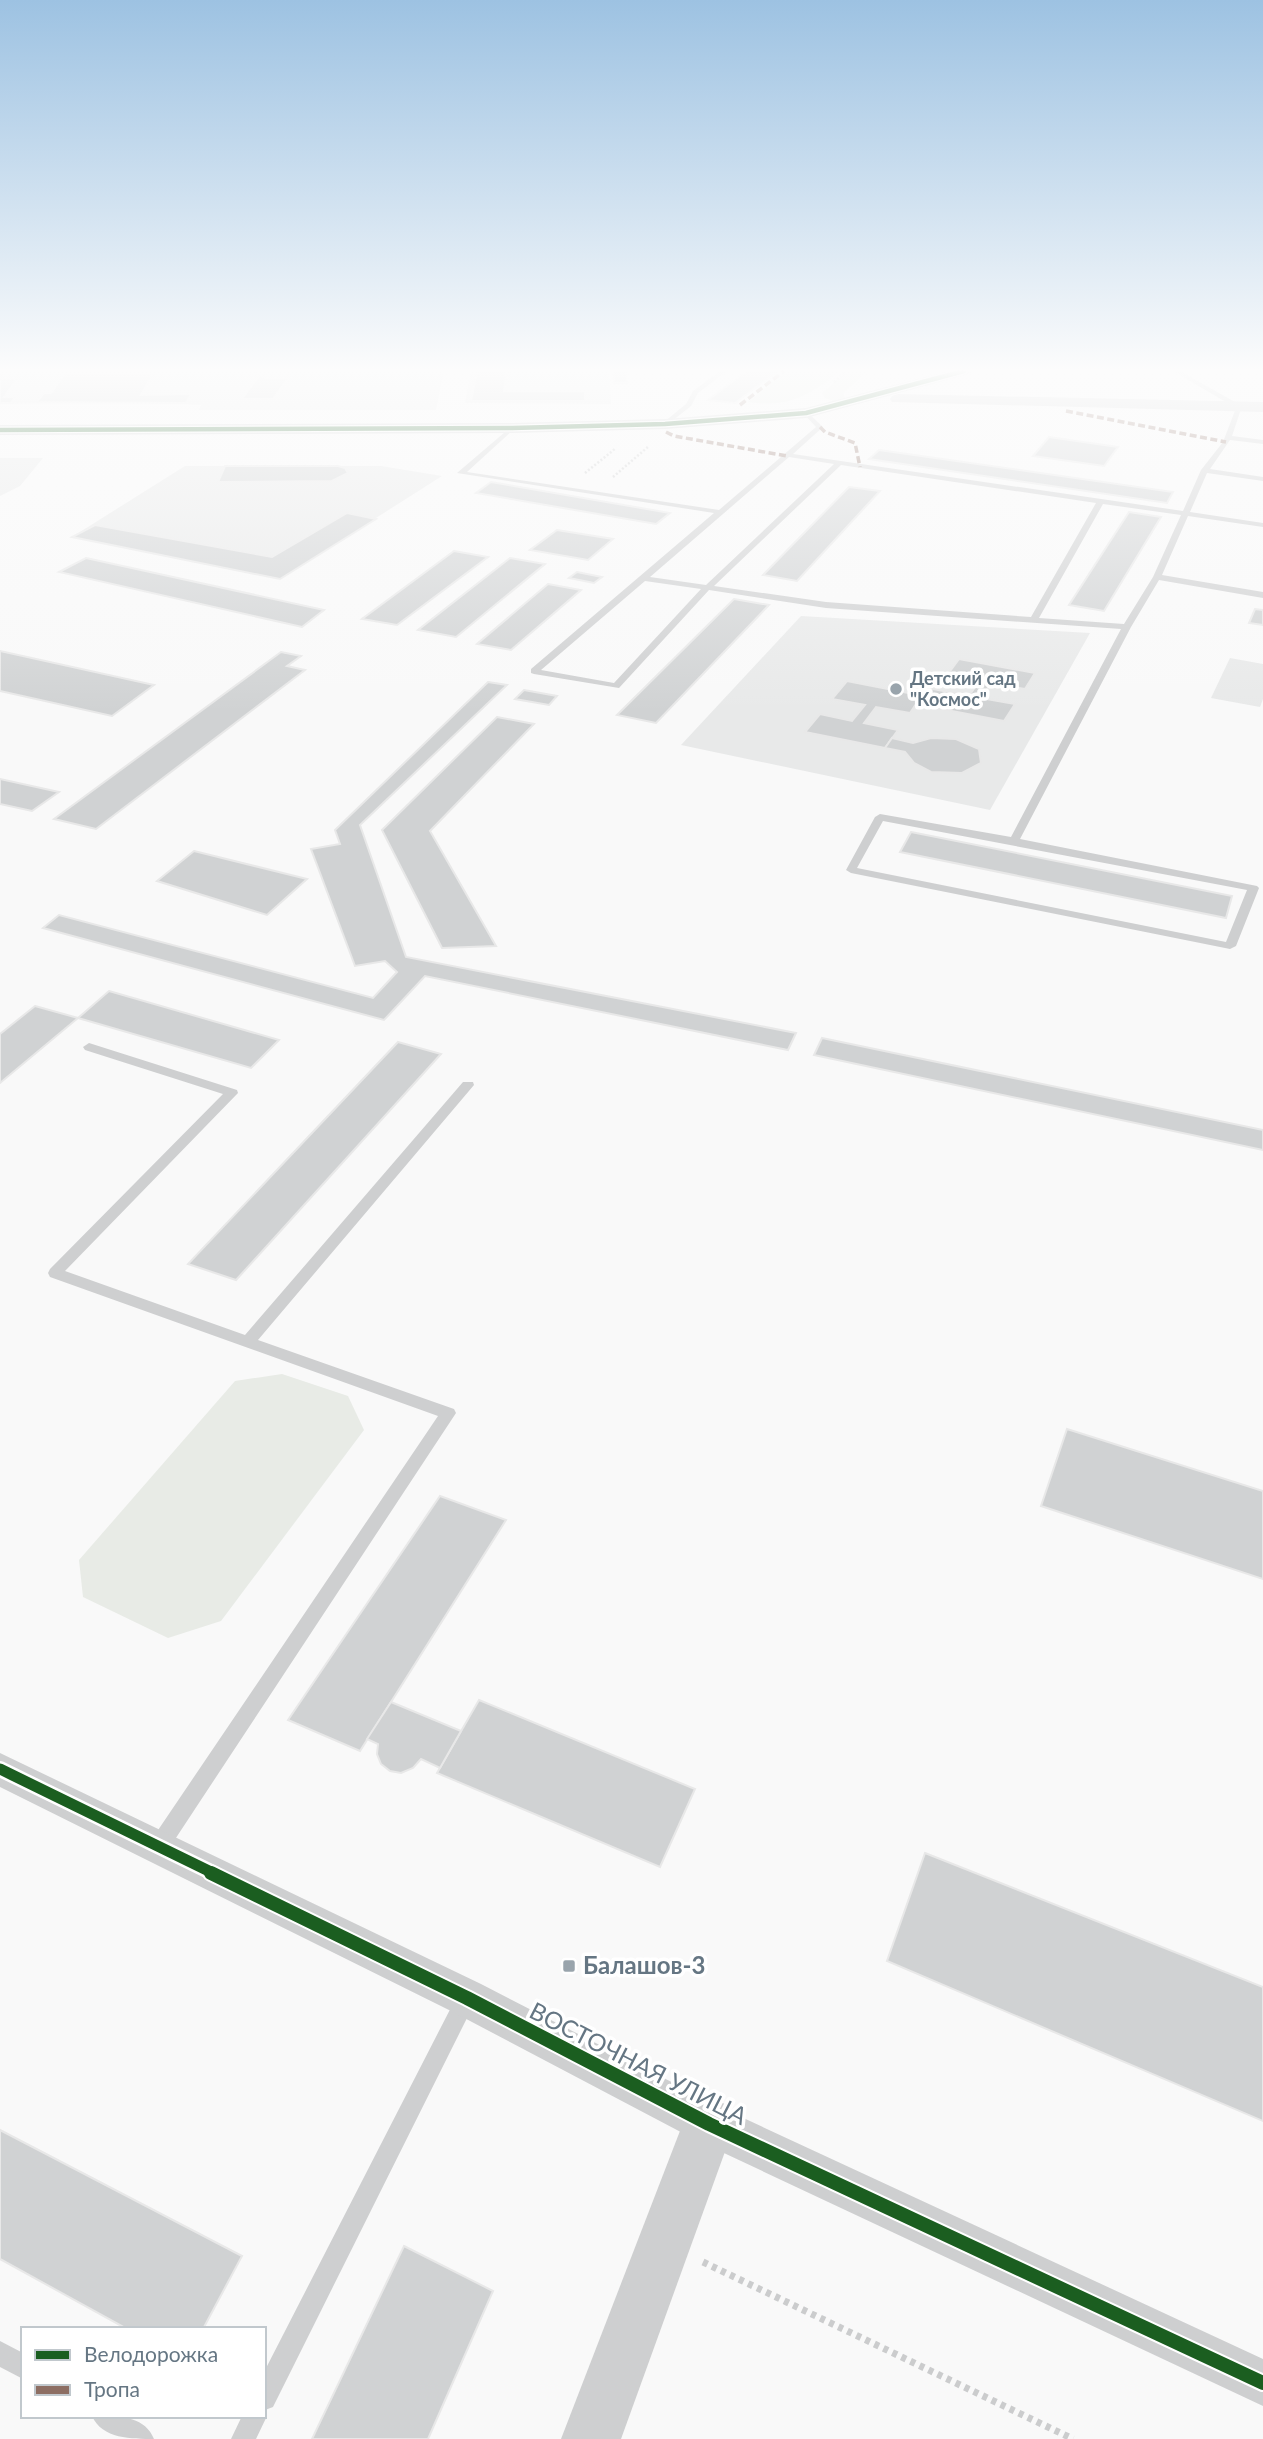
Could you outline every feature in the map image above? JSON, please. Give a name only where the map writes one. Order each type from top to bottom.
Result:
[{"type":"street","name":"ВОСТОЧНАЯ УЛИЦА","points":[[0,1769],[467,1998],[709,2124],[1263,2382]]},
{"type":"street","points":[[591,2439],[709,2124]]},
{"type":"lane","points":[[538,485],[720,512]]},
{"type":"lane","points":[[752,485],[534,671],[616,686],[707,588],[816,485]]},
{"type":"lane","points":[[978,485],[1263,525]]},
{"type":"lane","points":[[1014,841],[1127,626],[1157,577],[1198,485]]},
{"type":"lane","points":[[1034,619],[1100,503]]},
{"type":"lane","points":[[1157,577],[1263,595]]},
{"type":"lane","points":[[643,578],[826,605],[1127,626]]},
{"type":"lane","points":[[880,817],[1014,841],[1253,888],[1230,946],[851,870],[880,817]]},
{"type":"lane","points":[[89,1048],[232,1093],[55,1273],[449,1413],[159,1846]]},
{"type":"lane","points":[[248,1341],[468,1085]]},
{"type":"lane","points":[[266,2394],[467,1998]]},
{"type":"lane","points":[[0,2353],[21,2366]]},
{"type":"lane","points":[[107,2418],[142,2439]]},
{"type":"lane","points":[[243,2439],[254,2418]]},
{"type":"path","points":[[565,489],[570,485]]},
{"type":"path","points":[[594,493],[604,485]]},
{"type":"path","points":[[665,2243],[1073,2439]]},
{"type":"shaded area","points":[[0,485],[21,485],[20,486],[0,496]]},
{"type":"shaded area","points":[[155,485],[428,485],[280,579],[72,537]]},
{"type":"shaded area","name":"Детский сад \"Космос\"","points":[[801,616],[1090,633],[990,810],[681,745]]},
{"type":"shaded area","points":[[1230,658],[1263,664],[1263,699],[1260,707],[1211,698]]},
{"type":"shaded area","points":[[282,1374],[348,1396],[364,1430],[221,1621],[168,1638],[83,1597],[79,1560],[235,1381]]},
{"type":"building","points":[[487,485],[507,485],[670,513],[656,524],[476,493]]},
{"type":"building","points":[[1044,485],[1123,485],[1173,492],[1167,503]]},
{"type":"building","points":[[849,487],[880,491],[797,581],[763,575]]},
{"type":"building","points":[[1129,512],[1161,517],[1104,611],[1069,605]]},
{"type":"building","points":[[347,513],[376,519],[280,579],[72,537],[95,525],[272,557]]},
{"type":"building","points":[[557,530],[613,539],[588,560],[530,550]]},
{"type":"building","points":[[454,551],[488,557],[397,625],[362,619]]},
{"type":"building","points":[[86,558],[324,610],[302,627],[59,572]]},
{"type":"building","points":[[510,558],[545,564],[456,637],[418,630]]},
{"type":"building","points":[[577,572],[602,577],[594,583],[569,578]]},
{"type":"building","points":[[548,584],[581,590],[511,650],[477,644]]},
{"type":"building","points":[[734,599],[769,605],[656,723],[617,715]]},
{"type":"building","points":[[1255,609],[1263,610],[1263,625],[1249,623]]},
{"type":"building","points":[[0,651],[154,685],[112,716],[0,691]]},
{"type":"building","points":[[281,652],[301,656],[287,666],[305,670],[96,829],[54,819]]},
{"type":"building","points":[[959,659],[1035,673],[1025,689],[991,683],[981,698],[1015,704],[1004,721],[916,704],[910,713],[876,707],[864,723],[898,730],[885,748],[805,732],[820,714],[852,721],[865,705],[832,699],[847,681],[923,696],[928,688],[969,696],[980,680],[948,674]]},
{"type":"building","points":[[488,682],[507,685],[360,825],[406,957],[796,1033],[788,1050],[425,976],[384,1020],[43,928],[59,915],[373,998],[397,972],[385,961],[355,966],[311,849],[340,844],[335,830]]},
{"type":"building","points":[[524,690],[557,696],[549,705],[515,699]]},
{"type":"building","points":[[497,717],[534,724],[430,831],[496,946],[442,948],[382,830]]},
{"type":"building","points":[[892,738],[913,743],[931,738],[956,739],[979,749],[981,763],[962,773],[931,772],[914,763],[905,752],[885,748]]},
{"type":"building","points":[[0,779],[59,792],[32,811],[0,804]]},
{"type":"building","points":[[911,832],[1232,896],[1226,918],[900,852]]},
{"type":"building","points":[[194,851],[307,879],[267,915],[157,881]]},
{"type":"building","points":[[109,991],[279,1040],[251,1068],[78,1018]]},
{"type":"building","points":[[35,1006],[78,1018],[0,1083],[0,1034]]},
{"type":"building","points":[[822,1038],[1263,1130],[1263,1150],[814,1055]]},
{"type":"building","points":[[398,1042],[441,1054],[236,1280],[188,1264]]},
{"type":"building","points":[[1067,1429],[1263,1491],[1263,1579],[1041,1506]]},
{"type":"building","points":[[440,1496],[506,1520],[360,1751],[288,1720]]},
{"type":"building","points":[[479,1700],[695,1789],[660,1867],[437,1773]]},
{"type":"building","points":[[391,1702],[461,1731],[440,1768],[421,1759],[413,1768],[401,1773],[390,1771],[381,1764],[377,1754],[378,1744],[367,1739]]},
{"type":"building","points":[[925,1853],[1263,1987],[1263,2121],[887,1961]]},
{"type":"building","points":[[0,2130],[242,2256],[204,2327],[123,2327],[0,2259]]},
{"type":"building","points":[[404,2246],[493,2291],[428,2439],[312,2439]]},
{"type":"cycle path","points":[[0,1769],[467,1998],[709,2124],[1263,2383]]},
{"type":"place","name":"Детский сад \"Космос\"","points":[[896,689]]},
{"type":"place","name":"Балашов-3","points":[[569,1966]]}]
